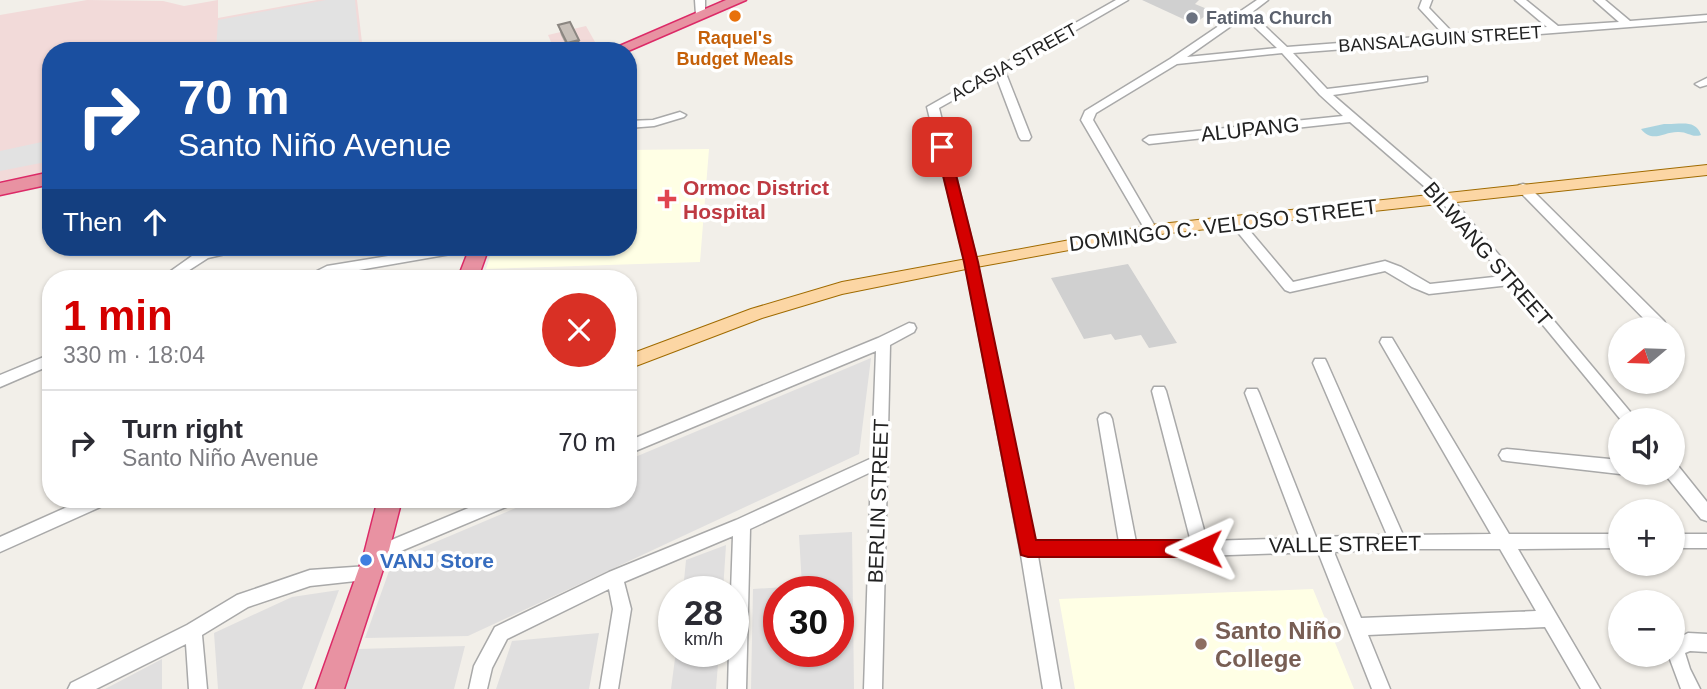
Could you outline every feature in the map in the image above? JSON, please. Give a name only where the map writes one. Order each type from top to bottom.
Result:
[{"type":"highway","points":[[634,42],[700,8],[738,0]]},
{"type":"highway","points":[[0,189],[42,180]]},
{"type":"highway","points":[[330,689],[372,564],[388,508]]},
{"type":"main road","name":"DOMINGO C. VELOSO STREET","points":[[637,359],[757,313],[818,295],[971,262],[1152,230],[1707,170]]},
{"type":"street","name":"ACASIA STREET","points":[[971,262],[933,107],[1124,0]]},
{"type":"street","points":[[1427,0],[1424,8],[1453,39]]},
{"type":"street","points":[[1520,0],[1558,31]]},
{"type":"street","points":[[1599,0],[1628,24]]},
{"type":"street","points":[[1152,230],[1087,120],[1091,111],[1174,61],[1252,4]]},
{"type":"street","name":"BILWANG STREET","points":[[1252,4],[1285,50],[1324,93],[1444,197],[1620,408]]},
{"type":"street","name":"BANSALAGUIN STREET","points":[[1174,61],[1707,18]]},
{"type":"street","points":[[999,70],[1025,137]]},
{"type":"street","points":[[1324,93],[1423,79]]},
{"type":"street","points":[[637,124],[680,115]]},
{"type":"street","name":"ALUPANG","points":[[1149,140],[1352,118]]},
{"type":"street","points":[[1523,188],[1651,317]]},
{"type":"street","points":[[1235,221],[1290,287],[1385,266],[1395,268],[1416,286],[1429,289],[1513,280]]},
{"type":"street","points":[[181,270],[201,256]]},
{"type":"street","points":[[333,270],[415,256]]},
{"type":"street","points":[[971,262],[1028,549],[1052,689]]},
{"type":"street","points":[[637,444],[883,342],[909,328]]},
{"type":"street","name":"BERLIN STREET","points":[[873,689],[872,644],[883,342]]},
{"type":"street","points":[[1387,342],[1591,689]]},
{"type":"street","points":[[0,381],[42,363]]},
{"type":"street","points":[[1320,363],[1398,542]]},
{"type":"street","points":[[1159,391],[1201,549]]},
{"type":"street","points":[[1252,393],[1381,689]]},
{"type":"street","points":[[1105,419],[1129,550]]},
{"type":"street","points":[[1507,456],[1608,466]]},
{"type":"street","points":[[478,689],[483,666],[501,633],[615,578],[743,524],[880,461]]},
{"type":"street","points":[[1684,485],[1707,514]]},
{"type":"street","points":[[0,545],[81,508]]},
{"type":"street","points":[[77,689],[193,631],[243,601],[310,578],[372,564],[488,508]]},
{"type":"street","points":[[737,689],[743,524]]},
{"type":"street","name":"VALLE STREET","points":[[1028,549],[1129,550],[1398,542],[1608,541]]},
{"type":"street","points":[[1685,541],[1707,541]]},
{"type":"street","points":[[609,689],[622,609],[615,578]]},
{"type":"street","points":[[1356,627],[1549,619]]},
{"type":"street","points":[[193,631],[198,658],[198,689]]},
{"type":"street","points":[[1691,689],[1682,673],[1675,649],[1688,642],[1707,643]]},
{"type":"shaded area","points":[[87,0],[163,1],[184,6],[218,0],[218,18],[317,0],[357,0],[362,42],[42,42],[42,173],[0,181],[0,15]]},
{"type":"shaded area","points":[[326,0],[355,0],[359,42],[217,42],[218,20]]},
{"type":"shaded area","name":"Fatima Church","points":[[1142,0],[1199,0],[1195,4],[1212,11],[1194,24]]},
{"type":"shaded area","points":[[586,26],[595,42],[551,42],[548,35]]},
{"type":"shaded area","points":[[42,142],[42,163],[0,171],[0,151]]},
{"type":"shaded area","name":"Ormoc District Hospital","points":[[709,149],[700,262],[486,269],[490,256],[637,256],[637,150]]},
{"type":"shaded area","points":[[1128,264],[1177,343],[1149,348],[1141,335],[1115,340],[1111,334],[1084,339],[1051,278]]},
{"type":"shaded area","points":[[871,358],[859,454],[468,636],[365,638],[393,560],[516,508],[637,508],[637,456]]},
{"type":"shaded area","points":[[852,532],[853,576],[801,576],[799,535]]},
{"type":"shaded area","points":[[726,545],[724,576],[684,576],[686,560]]},
{"type":"shaded area","points":[[763,588],[763,667],[854,667],[854,689],[751,689],[753,589]]},
{"type":"shaded area","name":"Santo Niño College","points":[[1313,589],[1354,689],[1075,689],[1059,599]]},
{"type":"shaded area","points":[[339,590],[302,689],[218,689],[214,633],[292,597]]},
{"type":"shaded area","points":[[599,633],[589,689],[496,689],[512,641]]},
{"type":"shaded area","points":[[465,646],[454,689],[345,689],[358,649]]},
{"type":"shaded area","points":[[162,659],[162,689],[105,689]]},
{"type":"shaded area","points":[[674,667],[718,667],[716,689],[671,689]]},
{"type":"water","points":[[1664,124],[1691,124],[1701,135],[1674,132],[1650,136],[1641,129]]},
{"type":"building","points":[[570,22],[579,40],[566,42],[558,25]]},
{"type":"place","name":"Raquel's Budget Meals","points":[[735,16]]},
{"type":"place","name":"Fatima Church","points":[[1192,18]]},
{"type":"place","name":"Ormoc District Hospital","points":[[667,199]]},
{"type":"place","name":"VANJ Store","points":[[366,560]]},
{"type":"place","name":"Santo Niño College","points":[[1201,644]]},
{"type":"route","points":[[942,147],[971,262],[1028,549],[1201,549]]}]
